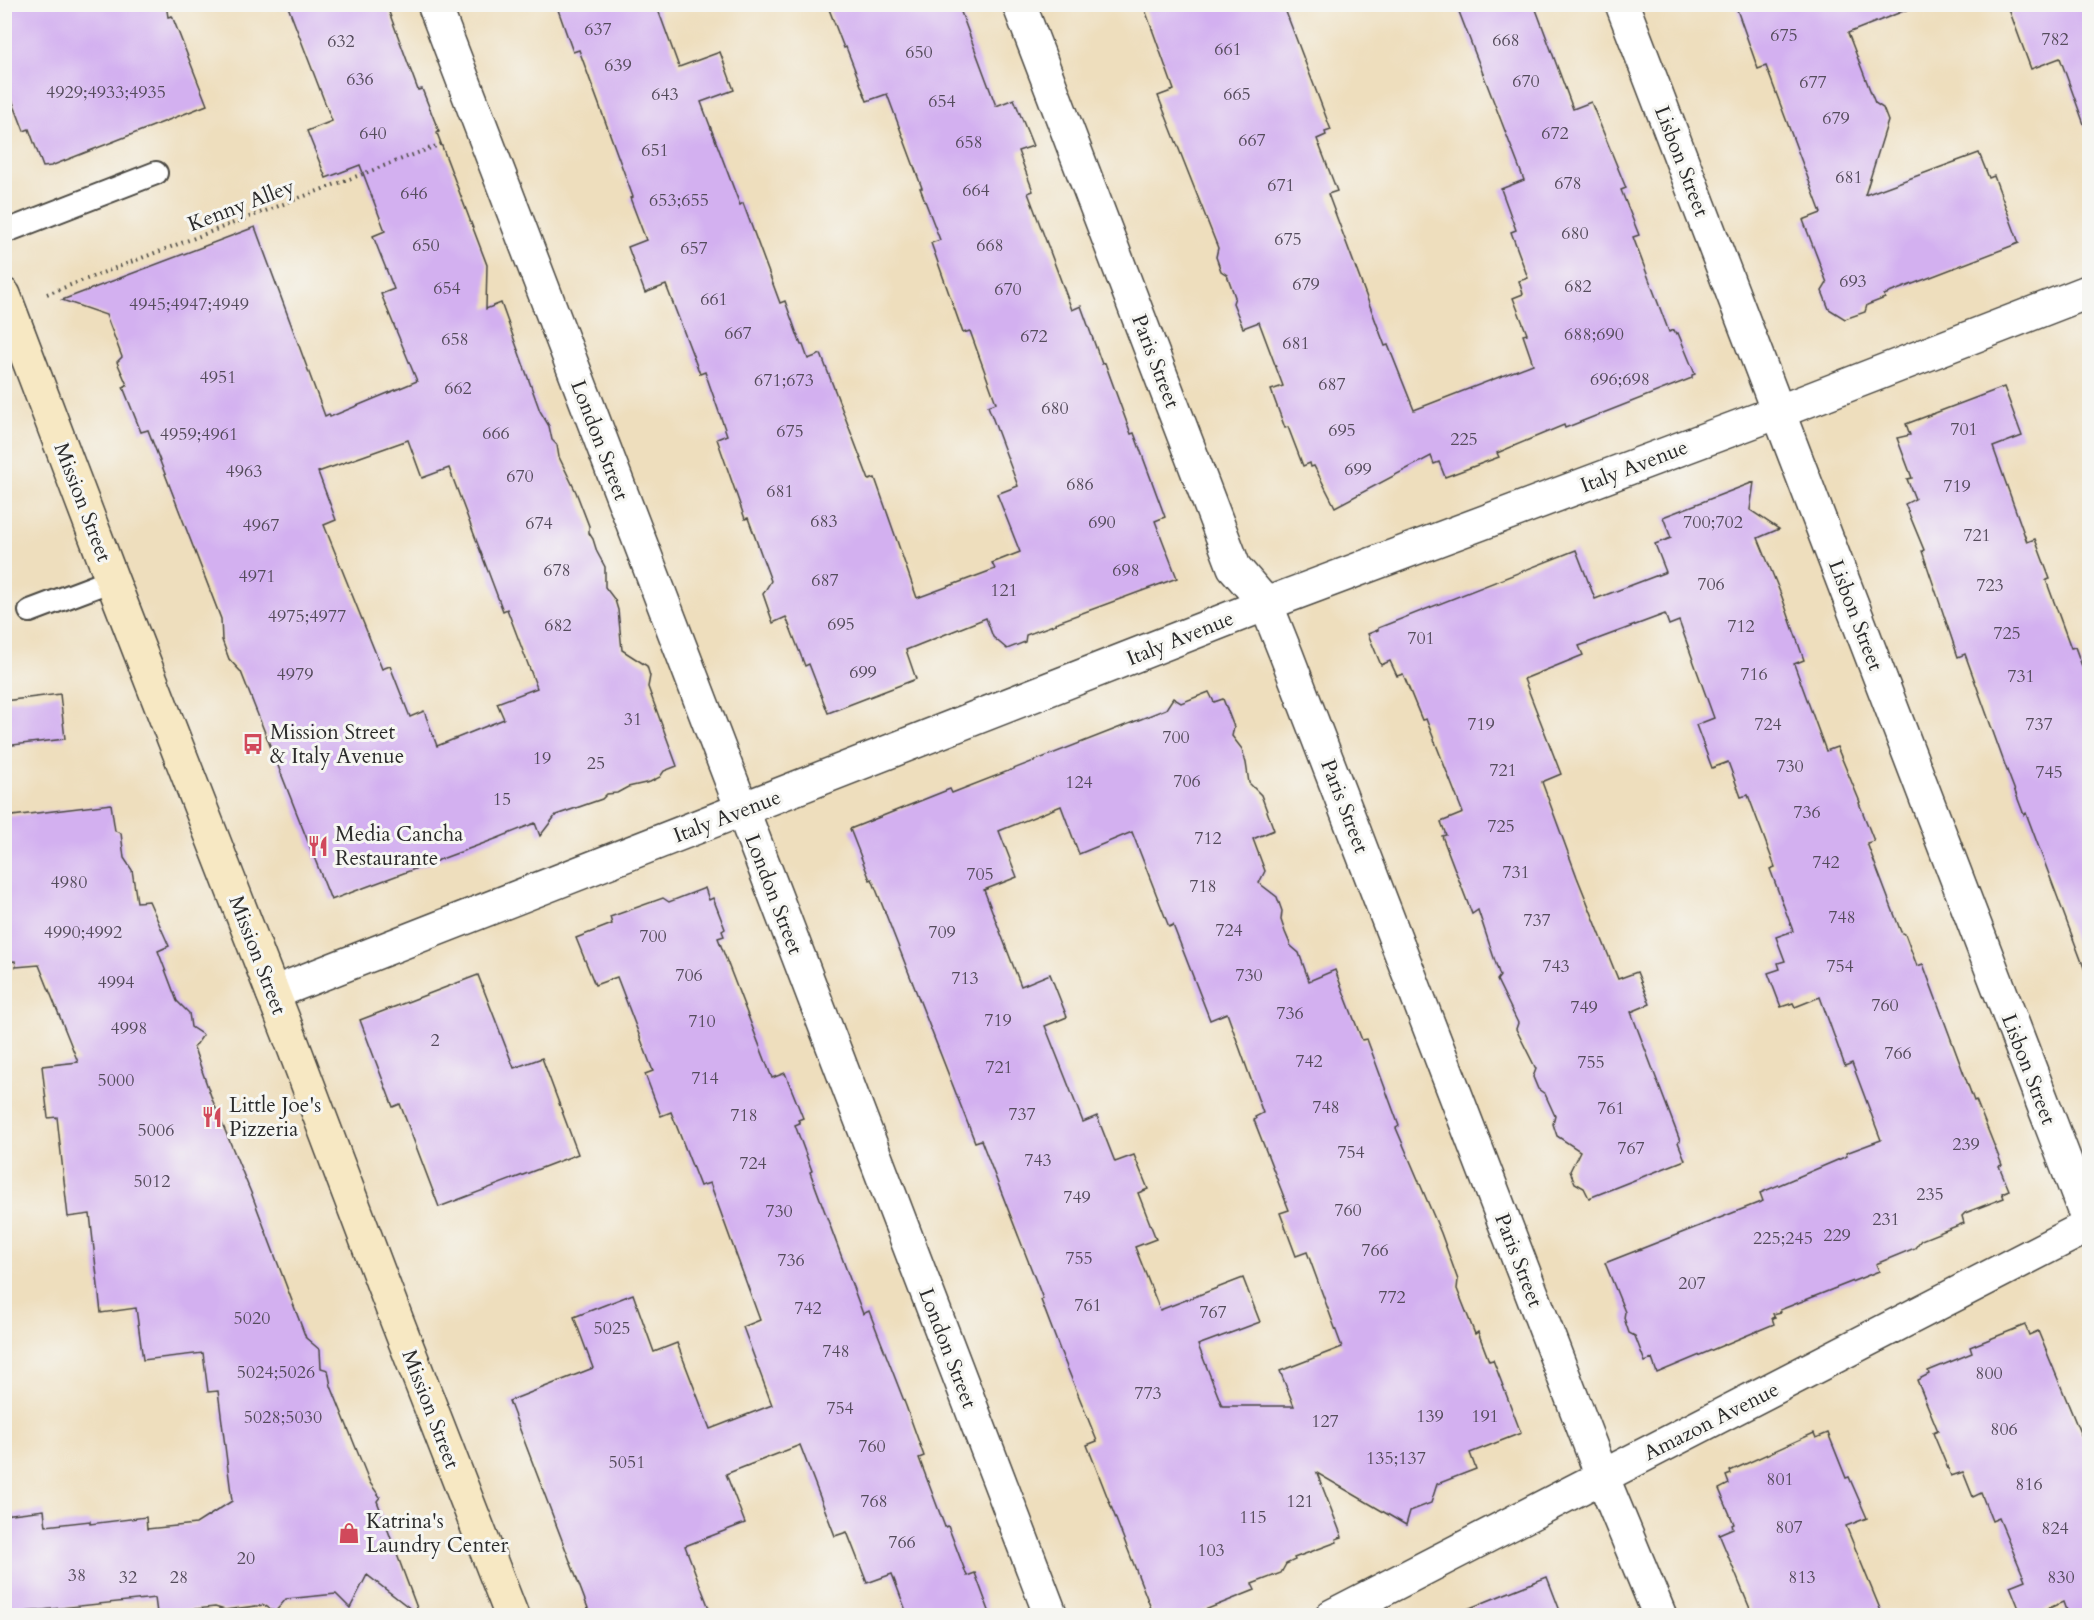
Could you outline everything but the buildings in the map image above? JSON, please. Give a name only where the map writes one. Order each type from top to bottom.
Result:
[{"type":"main road","name":"Mission Street","points":[[7,301],[401,1333],[512,1616]]},
{"type":"street","name":"London Street","points":[[434,4],[1051,1616]]},
{"type":"street","name":"Paris Street","points":[[1019,4],[1234,567],[1266,604],[1602,1476],[1660,1616]]},
{"type":"street","name":"Lisbon Street","points":[[1622,4],[2089,1226]]},
{"type":"street","name":"Italy Avenue","points":[[273,993],[1266,604],[1778,412],[2090,291]]},
{"type":"street","name":"Amazon Avenue","points":[[1332,1616],[2089,1226]]},
{"type":"lane","points":[[4,232],[156,173]]},
{"type":"lane","points":[[30,611],[112,580]]},
{"type":"path","name":"Kenny Alley","points":[[7,301],[278,207],[481,128]]},
{"type":"place","name":"Mission Street & Italy Avenue","points":[[253,744]]},
{"type":"place","name":"Media Cancha Restaurante","points":[[318,846]]},
{"type":"place","name":"Little Joe's Pizzeria","points":[[212,1117]]},
{"type":"place","name":"Katrina's Laundry Center","points":[[349,1533]]}]
